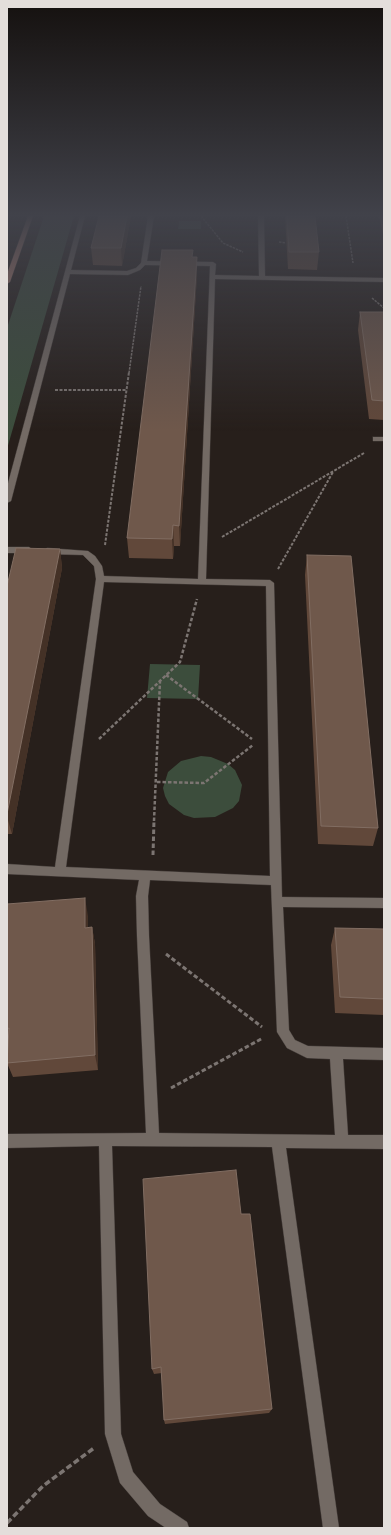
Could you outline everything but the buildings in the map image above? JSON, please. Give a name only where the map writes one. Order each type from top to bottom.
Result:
[{"type":"street","points":[[7,501],[64,288]]},
{"type":"street","points":[[202,582],[213,288]]},
{"type":"street","points":[[376,438],[384,439]]},
{"type":"street","points":[[7,550],[76,551],[85,553],[92,558],[98,566],[100,579],[60,872]]},
{"type":"street","points":[[100,579],[270,583],[276,881],[283,1032],[291,1044],[307,1052],[384,1054]]},
{"type":"street","points":[[7,869],[276,881]]},
{"type":"street","points":[[146,876],[142,896],[143,936],[153,1140]]},
{"type":"street","points":[[277,902],[384,903]]},
{"type":"street","points":[[336,1052],[342,1141]]},
{"type":"street","points":[[7,1142],[105,1139],[384,1142]]},
{"type":"street","points":[[105,1139],[113,1434],[126,1477],[154,1510],[181,1528]]},
{"type":"street","points":[[278,1141],[331,1528]]},
{"type":"path","points":[[92,558],[104,547],[141,288]]},
{"type":"path","points":[[55,390],[126,390]]},
{"type":"path","points":[[203,548],[368,451]]},
{"type":"path","points":[[270,583],[333,472]]},
{"type":"path","points":[[75,762],[180,662],[202,582]]},
{"type":"path","points":[[157,782],[204,783],[257,742],[166,675]]},
{"type":"path","points":[[146,876],[154,851],[160,680]]},
{"type":"path","points":[[143,936],[270,1034]]},
{"type":"path","points":[[151,1099],[270,1034],[283,1032]]},
{"type":"path","points":[[7,1523],[43,1486],[113,1434]]},
{"type":"green space","points":[[20,288],[53,288],[7,449],[7,328]]},
{"type":"green space","points":[[150,664],[200,665],[198,699],[147,698]]},
{"type":"green space","points":[[201,756],[211,757],[228,764],[235,770],[242,785],[239,801],[233,808],[215,817],[194,818],[184,815],[169,804],[163,788],[168,772],[181,761]]}]
